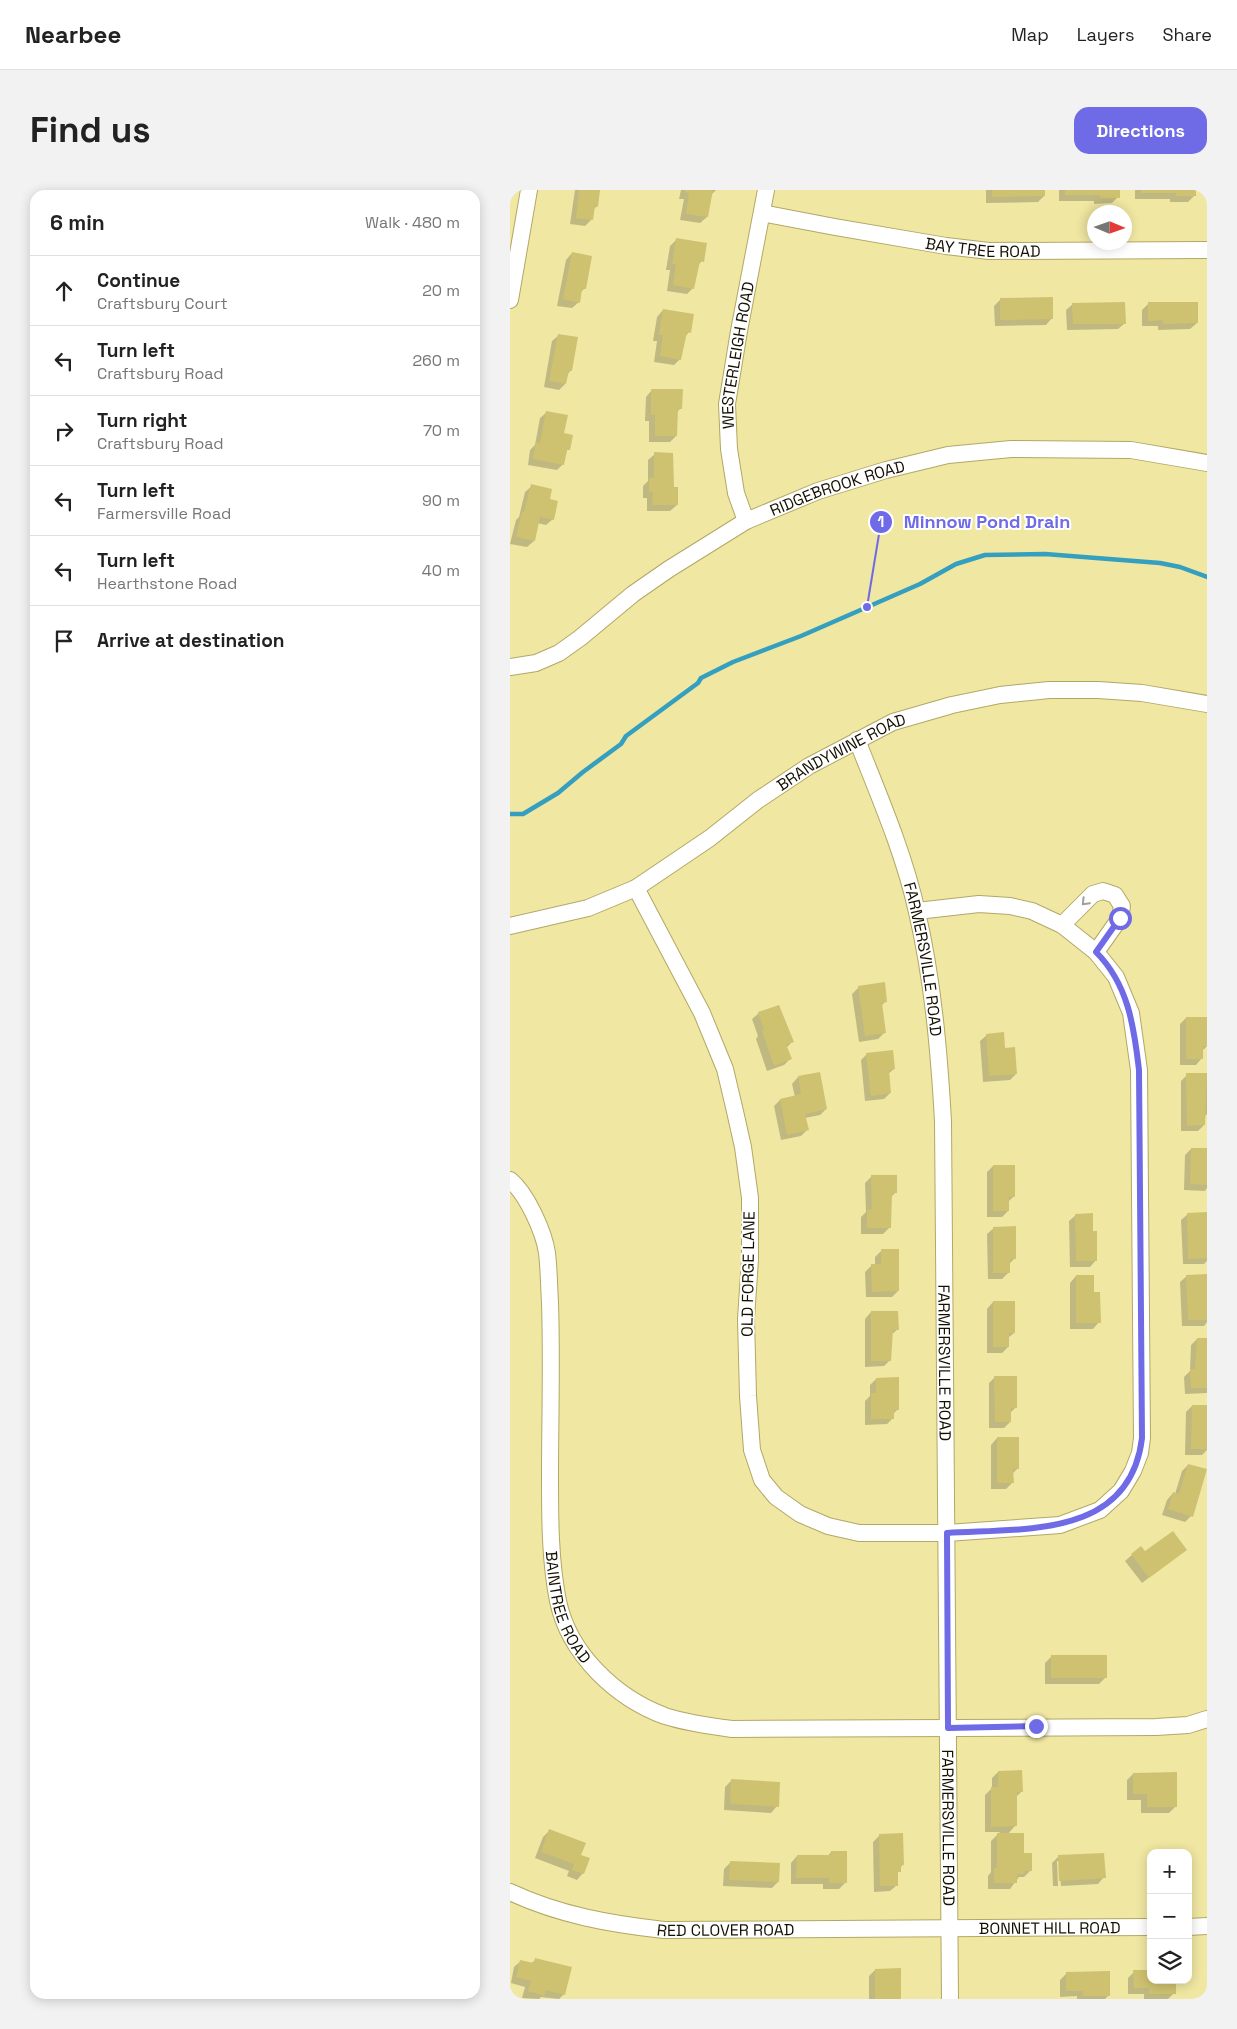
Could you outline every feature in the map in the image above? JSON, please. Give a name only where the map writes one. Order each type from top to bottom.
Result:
[{"type":"street","points":[[510,300],[529,190]]},
{"type":"street","name":"WESTERLEIGH ROAD","points":[[746,521],[736,493],[729,449],[727,404],[766,190]]},
{"type":"street","name":"BAY TREE ROAD","points":[[762,213],[835,228],[989,251],[1207,250]]},
{"type":"street","name":"RIDGEBROOK ROAD","points":[[510,667],[536,663],[559,652],[580,638],[633,594],[668,569],[746,521],[818,491],[886,470],[948,454],[1011,449],[1130,450],[1207,463]]},
{"type":"street","name":"BRANDYWINE ROAD","points":[[510,926],[588,908],[636,888],[710,838],[758,800],[809,766],[893,722],[952,705],[1000,695],[1049,690],[1098,690],[1142,693],[1207,704]]},
{"type":"street","name":"FARMERSVILLE ROAD","points":[[857,740],[884,809],[917,911],[935,1024],[942,1112],[950,1999]]},
{"type":"street","name":"OLD FORGE LANE","points":[[636,888],[702,1013],[725,1069],[743,1147],[750,1198],[750,1259],[746,1319],[748,1396],[752,1450],[762,1480],[776,1497],[800,1514],[828,1526],[858,1533],[947,1533],[1060,1525],[1100,1510],[1121,1491],[1133,1471],[1140,1453],[1142,1428],[1139,1070],[1131,1013],[1116,976],[1096,952],[1062,925],[1032,911],[1010,906],[979,904],[917,911]]},
{"type":"street","points":[[1062,925],[1093,894],[1103,891],[1116,895],[1122,906],[1120,918],[1096,952]]},
{"type":"street","name":"BAINTREE ROAD","points":[[510,1180],[528,1204],[546,1252],[550,1325],[550,1521],[558,1603],[567,1626],[584,1657],[604,1677],[631,1698],[664,1715],[701,1726],[732,1729],[1156,1727],[1188,1725],[1207,1719]]},
{"type":"street","name":"RED CLOVER ROAD","points":[[510,1892],[532,1902],[576,1917],[664,1930],[948,1928]]},
{"type":"street","points":[[1192,1926],[1207,1926]]},
{"type":"street","name":"BONNET HILL ROAD","points":[[948,1928],[1147,1927]]},
{"type":"building","points":[[579,190],[600,190],[598,207],[595,206],[593,220],[576,218]]},
{"type":"building","points":[[685,190],[713,190],[708,217],[686,214],[689,193],[685,192]]},
{"type":"building","points":[[992,190],[1045,190],[1045,196],[992,197]]},
{"type":"building","points":[[1065,190],[1120,190],[1120,198],[1100,198],[1100,195],[1065,195]]},
{"type":"building","points":[[1141,190],[1196,190],[1196,196],[1176,196],[1176,193],[1141,193]]},
{"type":"building","points":[[676,238],[707,243],[704,262],[700,261],[694,289],[673,285],[676,264],[672,264]]},
{"type":"building","points":[[572,252],[592,256],[586,289],[582,289],[580,303],[563,299]]},
{"type":"building","points":[[1053,297],[1053,319],[1000,320],[1000,298]]},
{"type":"building","points":[[1125,302],[1126,324],[1073,324],[1072,303]]},
{"type":"building","points":[[1148,302],[1198,302],[1198,323],[1163,324],[1163,320],[1148,321]]},
{"type":"building","points":[[663,309],[694,314],[691,333],[687,332],[681,360],[660,356],[663,335],[659,335]]},
{"type":"building","points":[[558,334],[578,337],[572,371],[569,370],[566,384],[549,381]]},
{"type":"building","points":[[651,389],[683,389],[682,409],[678,409],[677,436],[655,436],[655,415],[651,415]]},
{"type":"building","points":[[546,411],[568,415],[564,433],[573,435],[564,465],[533,459],[536,442],[540,443]]},
{"type":"building","points":[[654,452],[673,453],[674,487],[678,487],[678,505],[652,505],[653,492],[649,492],[649,478],[654,478]]},
{"type":"building","points":[[531,484],[552,489],[550,499],[558,501],[554,520],[540,517],[535,541],[516,537]]},
{"type":"building","points":[[885,982],[887,1002],[882,1003],[886,1033],[865,1036],[858,986]]},
{"type":"building","points":[[779,1005],[794,1042],[786,1044],[792,1059],[774,1066],[762,1031],[764,1030],[758,1012]]},
{"type":"building","points":[[1186,1017],[1207,1017],[1207,1046],[1203,1046],[1203,1059],[1186,1059]]},
{"type":"building","points":[[1004,1032],[1005,1048],[1015,1047],[1017,1074],[989,1076],[986,1034]]},
{"type":"building","points":[[893,1050],[895,1069],[889,1070],[891,1093],[871,1096],[866,1053]]},
{"type":"building","points":[[820,1072],[827,1109],[805,1114],[809,1130],[787,1135],[780,1099],[801,1094],[798,1076]]},
{"type":"building","points":[[1186,1073],[1207,1073],[1205,1125],[1187,1126]]},
{"type":"building","points":[[1191,1148],[1207,1148],[1207,1185],[1190,1184]]},
{"type":"building","points":[[993,1165],[1015,1165],[1015,1197],[1009,1197],[1009,1211],[993,1211]]},
{"type":"building","points":[[871,1175],[897,1175],[897,1193],[892,1193],[891,1228],[867,1228],[867,1210],[872,1209]]},
{"type":"building","points":[[1207,1212],[1207,1258],[1188,1259],[1187,1213]]},
{"type":"building","points":[[1093,1213],[1093,1231],[1097,1231],[1097,1261],[1076,1261],[1075,1214]]},
{"type":"building","points":[[1016,1226],[1016,1259],[1010,1259],[1010,1273],[993,1273],[993,1227]]},
{"type":"building","points":[[881,1249],[899,1249],[899,1291],[872,1292],[871,1264],[881,1264]]},
{"type":"building","points":[[1207,1274],[1207,1320],[1188,1320],[1186,1275]]},
{"type":"building","points":[[1076,1275],[1094,1275],[1094,1292],[1100,1292],[1101,1323],[1076,1323]]},
{"type":"building","points":[[993,1301],[1015,1301],[1015,1333],[1009,1333],[1009,1347],[993,1347]]},
{"type":"building","points":[[871,1311],[898,1311],[899,1330],[893,1330],[891,1361],[871,1361]]},
{"type":"building","points":[[1197,1338],[1207,1338],[1207,1388],[1191,1388],[1190,1369],[1195,1369]]},
{"type":"building","points":[[994,1376],[1017,1376],[1017,1408],[1011,1408],[1011,1422],[995,1422]]},
{"type":"building","points":[[899,1377],[899,1410],[894,1410],[894,1419],[871,1419],[871,1393],[876,1393],[876,1378]]},
{"type":"building","points":[[1192,1405],[1207,1405],[1207,1449],[1191,1449]]},
{"type":"building","points":[[997,1437],[1019,1437],[1019,1469],[1013,1469],[1014,1483],[997,1483]]},
{"type":"building","points":[[1188,1464],[1207,1469],[1193,1517],[1168,1509],[1173,1492],[1179,1494]]},
{"type":"building","points":[[1173,1531],[1187,1550],[1149,1578],[1131,1554],[1141,1546],[1145,1551]]},
{"type":"building","points":[[1051,1655],[1107,1655],[1107,1678],[1051,1678]]},
{"type":"building","points":[[1022,1770],[1023,1792],[1017,1792],[1017,1826],[991,1827],[991,1787],[998,1787],[998,1771]]},
{"type":"building","points":[[1177,1772],[1177,1807],[1147,1807],[1147,1794],[1133,1794],[1133,1773]]},
{"type":"building","points":[[731,1779],[780,1782],[779,1807],[730,1804]]},
{"type":"building","points":[[549,1829],[586,1843],[581,1855],[590,1858],[584,1874],[572,1870],[574,1864],[541,1852]]},
{"type":"building","points":[[903,1833],[904,1865],[901,1865],[901,1872],[898,1872],[898,1886],[880,1886],[879,1834]]},
{"type":"building","points":[[997,1833],[1024,1833],[1024,1853],[1032,1853],[1032,1871],[1024,1871],[1024,1874],[1017,1874],[1017,1883],[994,1883],[994,1868],[997,1868]]},
{"type":"building","points":[[831,1851],[847,1851],[847,1883],[829,1883],[829,1878],[796,1878],[797,1855],[831,1855]]},
{"type":"building","points":[[1104,1853],[1106,1878],[1059,1881],[1058,1855]]},
{"type":"building","points":[[730,1861],[780,1863],[779,1882],[729,1880]]},
{"type":"building","points":[[535,1958],[572,1967],[565,1995],[546,1990],[544,1996],[528,1991],[531,1981],[516,1977],[520,1960],[534,1963]]},
{"type":"building","points":[[901,1968],[901,1999],[875,1999],[875,1969]]},
{"type":"building","points":[[1133,1970],[1147,1970],[1147,1984],[1176,1984],[1176,1994],[1149,1994],[1149,1988],[1134,1988]]},
{"type":"building","points":[[1110,1971],[1110,1996],[1083,1996],[1083,1991],[1066,1991],[1066,1972]]},
{"type":"waterway","points":[[510,814],[523,814],[558,793],[621,744],[626,736],[698,683],[701,678],[733,662],[801,636],[920,584],[956,564],[985,555],[1045,554],[1160,563],[1180,567],[1207,577]]},
{"type":"place","name":"Minnow Pond Drain","points":[[867,607]]},
{"type":"route","points":[[1036,1726],[948,1728],[947,1533],[1060,1525],[1100,1510],[1121,1491],[1133,1471],[1140,1453],[1142,1438],[1139,1070],[1136,1035],[1131,1013],[1116,976],[1096,952],[1120,918]]}]
